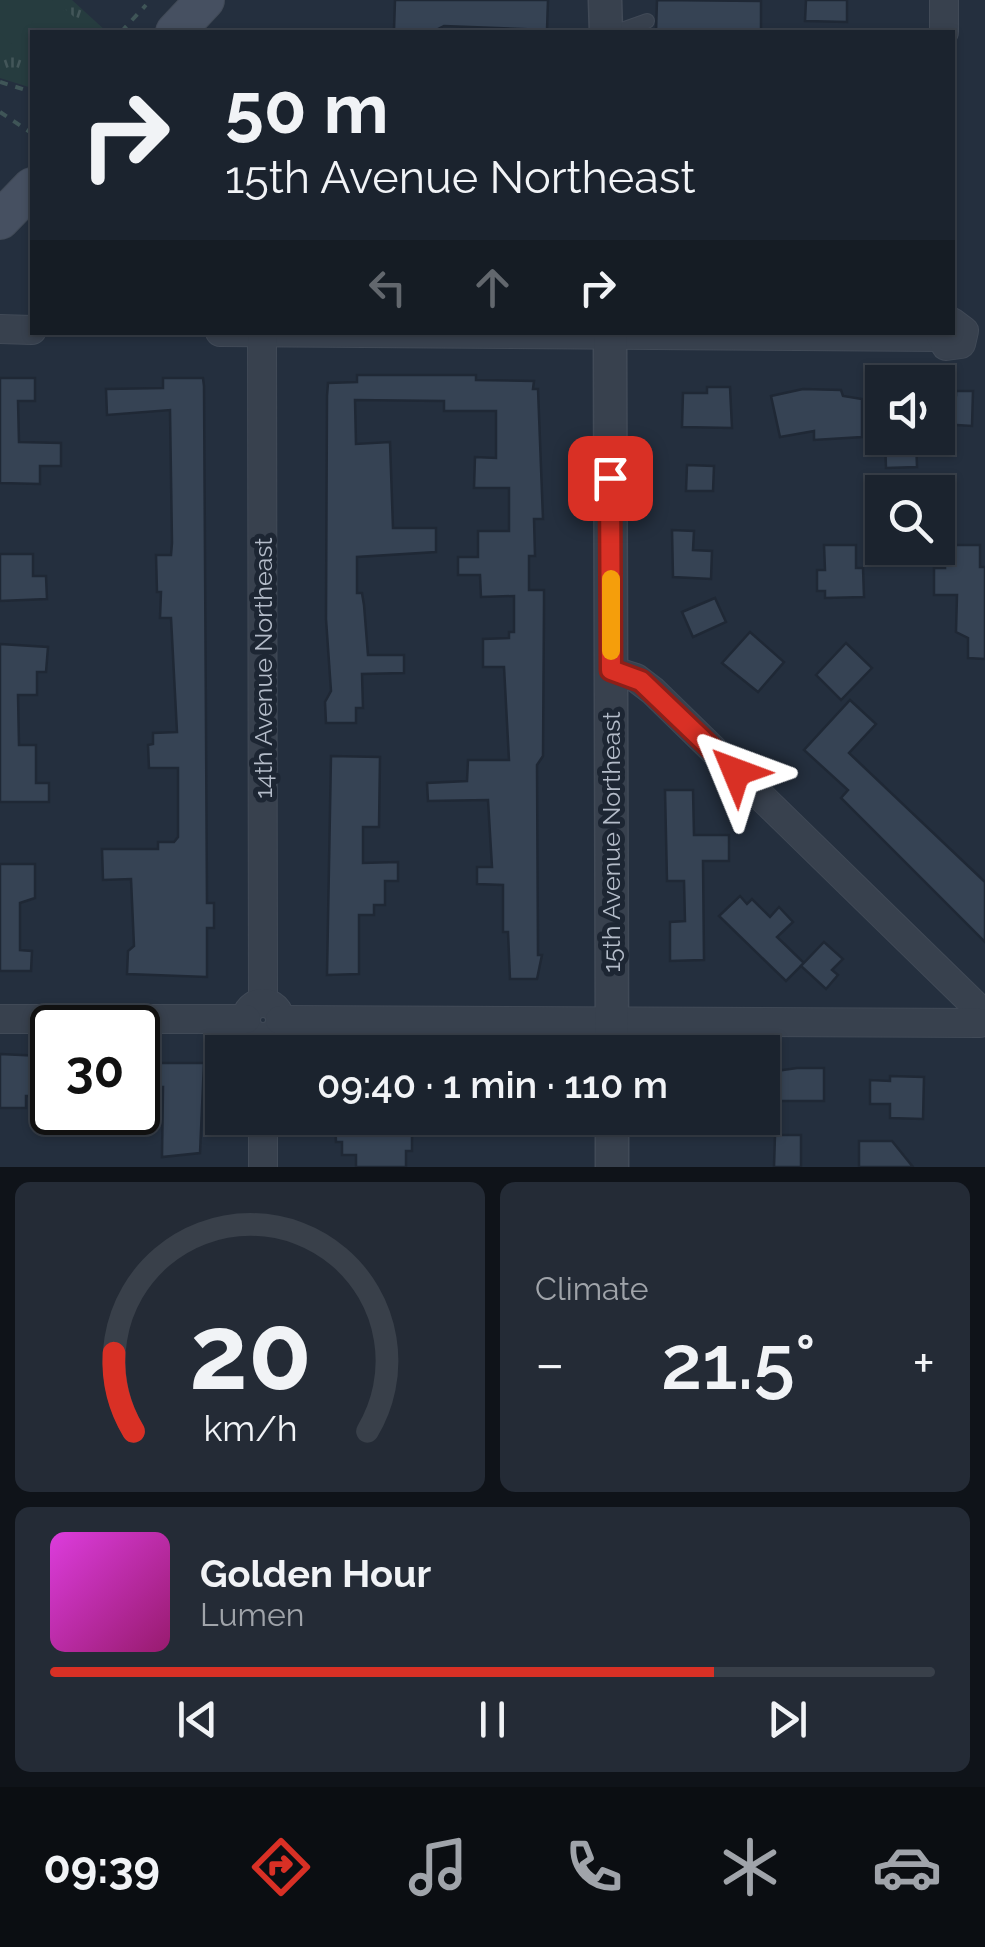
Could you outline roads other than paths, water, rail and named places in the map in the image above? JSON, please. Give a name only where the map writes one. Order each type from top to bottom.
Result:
[{"type":"main road","points":[[177,30],[205,0]]},
{"type":"main road","points":[[0,220],[30,189]]},
{"type":"street","points":[[605,0],[606,30]]},
{"type":"street","points":[[944,0],[944,30]]},
{"type":"street","points":[[0,329],[30,330]]},
{"type":"street","name":"14th Avenue Northeast","points":[[262,335],[263,1026]]},
{"type":"street","name":"15th Avenue Northeast","points":[[610,335],[612,1035]]},
{"type":"street","points":[[611,670],[636,678],[653,691],[984,1021]]},
{"type":"street","points":[[0,1019],[505,1035]]},
{"type":"street","points":[[695,1035],[984,1021]]},
{"type":"street","points":[[263,1135],[263,1167]]},
{"type":"street","points":[[612,1135],[612,1167]]},
{"type":"lane","points":[[622,30],[647,21]]}]
